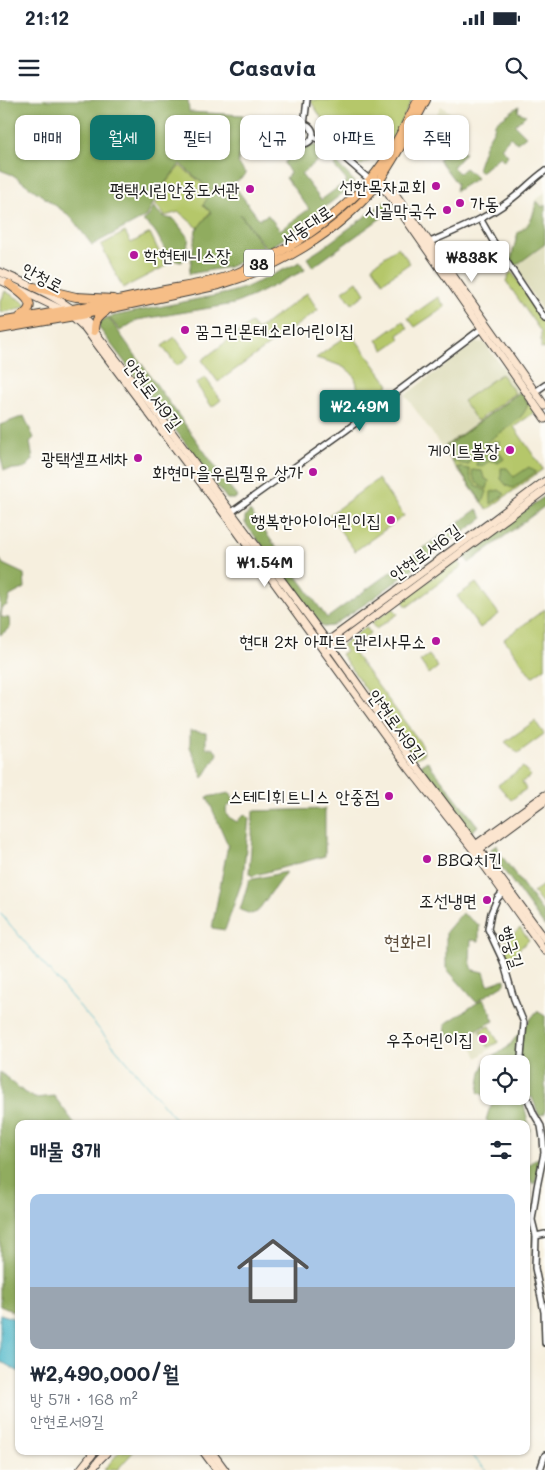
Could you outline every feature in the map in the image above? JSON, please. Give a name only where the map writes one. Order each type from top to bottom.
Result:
[{"type":"main road","name":"서동대로","points":[[0,329],[75,313],[125,299],[216,280],[263,261],[307,235],[329,218],[370,180],[395,143],[418,100]]},
{"type":"main road","name":"서동대로","points":[[0,322],[64,311],[75,313],[109,309],[219,285],[263,269],[292,254],[341,220],[378,183],[399,150],[426,100]]},
{"type":"main road","points":[[9,284],[28,300],[31,305],[27,312],[17,319]]},
{"type":"main road","points":[[34,287],[76,297],[125,299]]},
{"type":"main road","points":[[94,331],[96,318],[109,309]]},
{"type":"street","points":[[305,117],[307,100]]},
{"type":"street","points":[[305,125],[310,126],[313,136],[305,144]]},
{"type":"street","points":[[313,136],[340,154],[370,180],[391,188],[430,242],[545,419]]},
{"type":"street","points":[[421,241],[430,242],[481,220],[510,201],[545,171]]},
{"type":"street","points":[[378,183],[387,192],[484,327],[545,406]]},
{"type":"street","points":[[481,220],[545,319]]},
{"type":"street","name":"안청로","points":[[0,272],[34,287],[75,313]]},
{"type":"street","name":"안청로","points":[[0,280],[64,311]]},
{"type":"street","points":[[75,313],[94,331],[228,514],[345,431],[484,327]]},
{"type":"street","name":"안현로서9길","points":[[75,313],[324,644],[409,768],[476,849],[505,891]]},
{"type":"street","points":[[535,392],[545,385]]},
{"type":"street","name":"안현로서6길","points":[[324,644],[545,481]]},
{"type":"street","name":"안현로서6길","points":[[329,651],[545,490]]},
{"type":"street","points":[[476,849],[545,795]]},
{"type":"street","points":[[476,849],[545,801]]},
{"type":"street","points":[[505,891],[545,939]]},
{"type":"street","points":[[505,891],[545,951]]},
{"type":"street","name":"행궁길","points":[[505,891],[497,899],[491,913],[488,928],[503,961],[514,999],[524,1022],[521,1057],[526,1092],[534,1114],[543,1128],[544,1153],[532,1220],[536,1236],[535,1268],[544,1312],[545,1343]]},
{"type":"street","points":[[536,1236],[545,1234]]},
{"type":"street","points":[[80,1470],[92,1455]]},
{"type":"street","points":[[92,1470],[104,1455]]},
{"type":"street","points":[[206,1455],[218,1470]]},
{"type":"street","points":[[214,1455],[225,1470]]},
{"type":"street","points":[[540,1470],[545,1455]]},
{"type":"shaded area","points":[[441,106],[454,115],[436,115]]},
{"type":"shaded area","points":[[545,192],[545,315],[510,260],[517,232],[531,218],[535,200]]},
{"type":"shaded area","points":[[484,342],[520,391],[442,447],[405,395],[475,343]]},
{"type":"shaded area","name":"우주어린이집","points":[[490,1025],[499,1043],[477,1058],[467,1035]]},
{"type":"green space","points":[[0,100],[188,100],[189,112],[243,115],[240,115],[238,163],[246,174],[233,184],[259,219],[268,215],[280,230],[309,209],[286,178],[290,173],[284,163],[287,160],[305,160],[305,148],[315,145],[315,160],[318,160],[301,174],[321,200],[347,181],[334,166],[336,162],[354,181],[352,186],[285,238],[267,249],[240,214],[265,249],[229,267],[189,274],[196,230],[211,212],[203,205],[212,191],[180,164],[159,191],[147,216],[92,245],[70,216],[13,175],[0,170]]},
{"type":"green space","points":[[310,100],[412,100],[394,135],[394,115],[320,115]]},
{"type":"green space","points":[[519,106],[518,112],[526,115],[515,125],[526,136],[517,143],[510,137],[501,148],[508,155],[504,161],[500,156],[481,172],[477,169],[495,123]]},
{"type":"green space","points":[[356,160],[371,160],[361,165]]},
{"type":"green space","points":[[439,160],[459,160],[453,167],[459,173],[465,168],[477,178],[456,191],[457,184]]},
{"type":"green space","points":[[180,166],[212,191],[203,205],[210,212],[198,228],[179,212],[165,216],[156,205],[162,189]]},
{"type":"green space","points":[[386,201],[392,210],[313,267],[307,258]]},
{"type":"green space","points":[[537,201],[542,207],[545,205],[545,244],[515,266],[511,259],[518,233],[527,226],[532,218]]},
{"type":"green space","points":[[154,206],[162,216],[174,219],[189,239],[182,262],[177,261],[168,254],[153,229],[143,221],[149,216]]},
{"type":"green space","name":"학현테니스장","points":[[125,232],[131,243],[150,233],[166,266],[123,288],[101,245]]},
{"type":"green space","points":[[398,247],[410,263],[383,282],[372,266]]},
{"type":"green space","points":[[486,252],[496,266],[489,269],[480,256]]},
{"type":"green space","points":[[300,262],[305,270],[234,304],[137,320],[120,331],[109,317],[228,293],[247,287]]},
{"type":"green space","points":[[512,272],[545,323],[545,349],[541,348],[541,332],[506,281]]},
{"type":"green space","points":[[357,281],[365,294],[352,304],[343,291]]},
{"type":"green space","points":[[5,291],[25,303],[25,307],[0,313],[0,300]]},
{"type":"green space","points":[[307,293],[318,310],[218,382],[202,360],[251,323],[257,330]]},
{"type":"green space","points":[[438,297],[445,307],[415,327],[408,318]]},
{"type":"green space","points":[[108,317],[237,497],[227,499],[99,328],[100,322]]},
{"type":"green space","points":[[403,321],[408,328],[398,335],[400,339],[384,350],[377,340]]},
{"type":"green space","points":[[351,333],[389,385],[355,409],[357,386],[351,373],[337,364],[316,358]]},
{"type":"green space","points":[[175,337],[189,357],[177,366],[162,346]]},
{"type":"green space","points":[[501,374],[515,393],[477,421],[463,401]]},
{"type":"green space","points":[[205,377],[221,400],[212,407],[196,384]]},
{"type":"green space","points":[[521,391],[535,412],[514,427],[543,469],[487,510],[442,448]]},
{"type":"green space","points":[[520,392],[528,404],[517,421],[480,447],[468,465],[454,462],[444,448]]},
{"type":"green space","points":[[24,416],[34,438],[30,442],[33,460],[25,468],[4,470],[0,455],[0,425]]},
{"type":"green space","points":[[495,440],[501,443],[496,448],[504,459],[498,463],[490,461],[482,467],[476,465],[480,451]]},
{"type":"green space","points":[[457,467],[469,469],[474,483],[487,491],[482,502]]},
{"type":"green space","points":[[529,467],[536,472],[513,488],[507,486],[501,479],[501,468],[507,468],[514,477]]},
{"type":"green space","points":[[472,470],[482,471],[484,478],[489,481],[487,489],[476,482]]},
{"type":"green space","points":[[378,479],[404,516],[355,551],[329,515]]},
{"type":"green space","points":[[499,490],[505,494],[491,504],[491,492]]},
{"type":"green space","points":[[545,496],[545,506],[469,563],[463,555]]},
{"type":"green space","points":[[477,509],[483,518],[371,600],[332,626],[323,627],[245,523],[245,517],[250,511],[327,618]]},
{"type":"green space","points":[[0,559],[3,564],[24,574],[25,588],[10,596],[7,605],[2,608],[1,617],[9,618],[10,628],[0,635]]},
{"type":"green space","points":[[457,559],[462,566],[407,607],[402,600]]},
{"type":"green space","points":[[476,583],[499,614],[480,628],[457,596]]},
{"type":"green space","points":[[393,608],[398,614],[376,629],[371,623]]},
{"type":"green space","points":[[545,609],[545,668],[532,677],[504,639]]},
{"type":"green space","points":[[366,627],[370,633],[350,648],[422,745],[424,754],[415,759],[341,654],[346,651],[342,645]]},
{"type":"green space","points":[[429,655],[438,667],[429,674],[420,661]]},
{"type":"green space","points":[[535,721],[544,734],[518,753],[505,742]]},
{"type":"green space","points":[[190,731],[206,733],[206,748],[213,748],[218,754],[203,778],[190,747]]},
{"type":"green space","points":[[427,761],[478,826],[470,833],[420,766]]},
{"type":"green space","points":[[523,767],[531,776],[522,782],[526,789],[511,800],[498,785]]},
{"type":"green space","points":[[230,793],[234,800],[226,809],[227,816],[237,822],[244,814],[249,818],[243,878],[225,930],[212,928],[228,845],[207,797]]},
{"type":"green space","points":[[325,809],[325,856],[252,876],[249,873],[253,811]]},
{"type":"green space","points":[[497,845],[499,852],[545,915],[545,927],[491,853],[491,849]]},
{"type":"green space","points":[[286,872],[257,912],[251,914],[240,910],[249,880]]},
{"type":"green space","points":[[545,884],[545,908],[533,892]]},
{"type":"green space","points":[[462,913],[479,925],[479,941],[471,940],[470,961],[473,970],[484,972],[488,985],[505,979],[505,984],[476,1002],[446,968],[446,932]]},
{"type":"green space","points":[[520,928],[529,940],[506,961],[503,958],[505,942]]},
{"type":"green space","points":[[483,999],[494,1021],[462,1037],[446,1036],[445,1024]]},
{"type":"green space","points":[[537,1011],[545,1016],[545,1113],[539,1116],[532,1097],[530,1098],[530,1055],[495,1055],[508,1047]]},
{"type":"green space","points":[[490,1026],[498,1042],[488,1047],[480,1030]]},
{"type":"green space","points":[[0,1072],[25,1093],[35,1098],[54,1096],[72,1120],[15,1120],[15,1312],[0,1306]]},
{"type":"green space","points":[[492,1105],[524,1105],[528,1120],[486,1120]]},
{"type":"green space","points":[[535,1159],[541,1159],[535,1184],[532,1183],[530,1179],[530,1163]]},
{"type":"green space","points":[[117,1455],[130,1455],[117,1470],[104,1470]]},
{"type":"water","points":[[0,1314],[15,1319],[15,1370],[0,1361]]},
{"type":"waterway","points":[[0,913],[177,1120]]},
{"type":"waterway","points":[[472,1455],[486,1470]]},
{"type":"place","name":"선한목자교회","points":[[436,186]]},
{"type":"place","name":"평택시립안중도서관","points":[[250,189]]},
{"type":"place","name":"가동","points":[[460,203]]},
{"type":"place","name":"시골막국수","points":[[447,210]]},
{"type":"place","name":"학현테니스장","points":[[134,255]]},
{"type":"place","name":"꿈그린몬테소리어린이집","points":[[185,330]]},
{"type":"place","name":"게이트볼장","points":[[510,450]]},
{"type":"place","name":"광택셀프세차","points":[[138,458]]},
{"type":"place","name":"화현마을우림필유 상가","points":[[313,472]]},
{"type":"place","name":"행복한아이어린이집","points":[[391,520]]},
{"type":"place","name":"현대 2차 아파트 관리사무소","points":[[436,641]]},
{"type":"place","name":"스테디휘트니스 안중점","points":[[389,796]]},
{"type":"place","name":"BBQ치킨","points":[[427,859]]},
{"type":"place","name":"조선냉면","points":[[487,900]]},
{"type":"place","name":"우주어린이집","points":[[483,1039]]},
{"type":"district","name":"현화리","points":[[408,941]]}]
